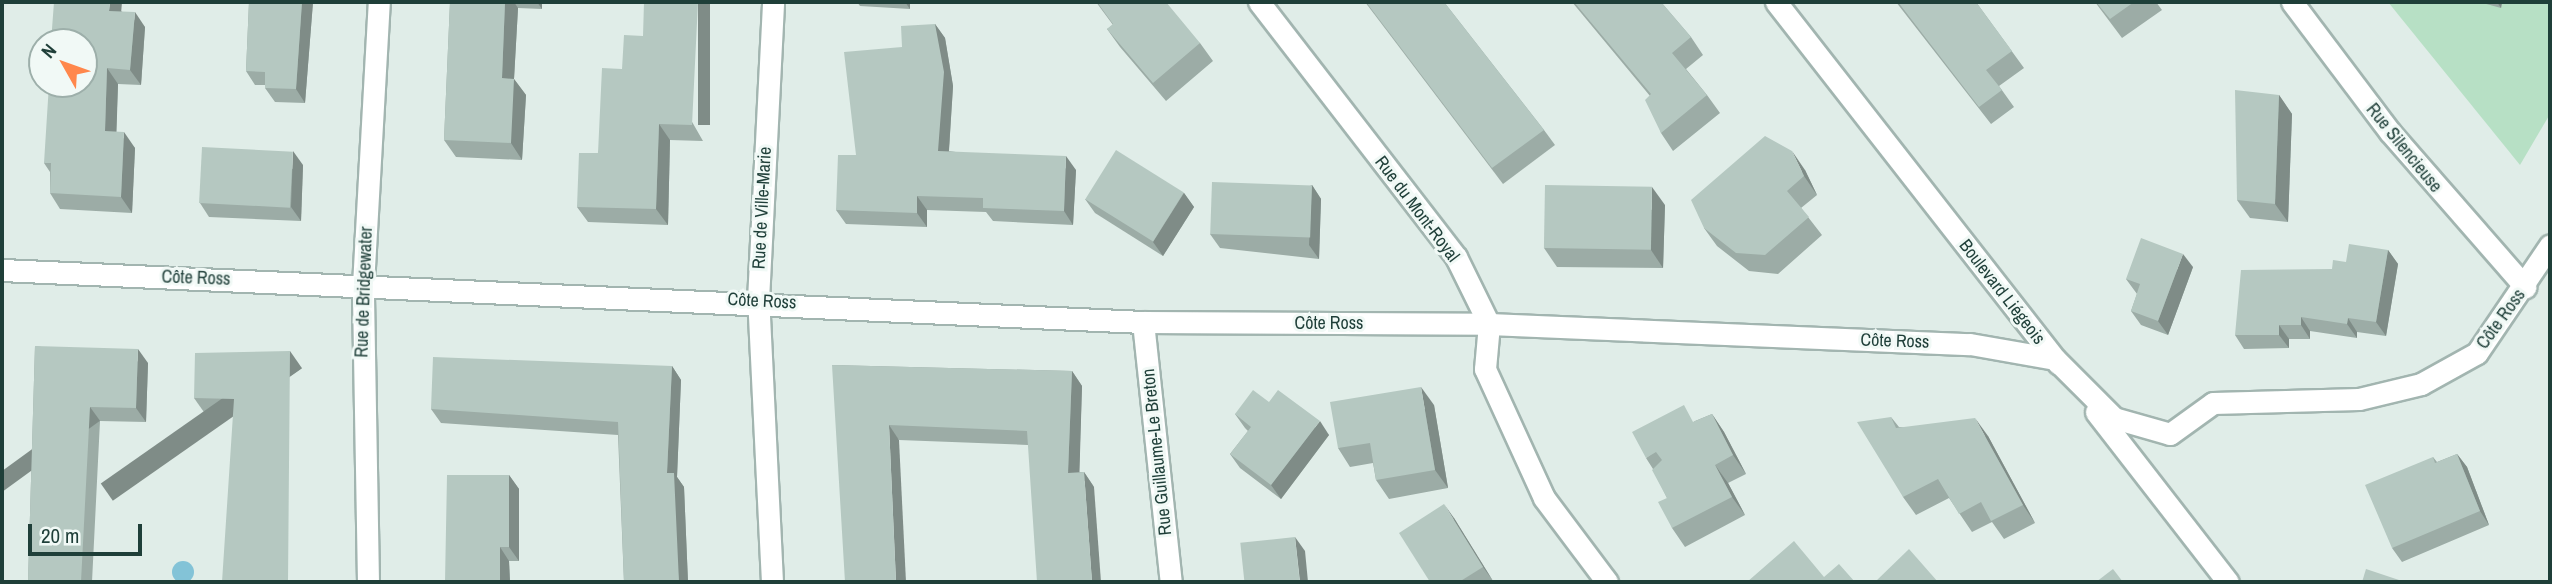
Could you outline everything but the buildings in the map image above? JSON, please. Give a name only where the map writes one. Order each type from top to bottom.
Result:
[{"type":"street","name":"Rue de Bridgewater","points":[[368,582],[363,285],[379,2]]},
{"type":"street","name":"Rue de Ville-Marie","points":[[772,582],[758,300],[773,2]]},
{"type":"street","name":"Rue du Mont-Royal","points":[[1259,2],[1456,257],[1489,324]]},
{"type":"street","name":"Boulevard Liégeois","points":[[1776,2],[2228,582]]},
{"type":"street","name":"Rue Silencieuse","points":[[2292,2],[2390,132],[2525,287]]},
{"type":"street","name":"Côte Ross","points":[[2,270],[758,300],[1143,322],[1489,324],[1970,344],[2055,359],[2114,418],[2169,435],[2213,402],[2359,400],[2421,384],[2477,353],[2525,287],[2550,245]]},
{"type":"street","name":"Rue Guillaume-Le Breton","points":[[1143,322],[1171,582]]},
{"type":"street","points":[[1489,324],[1485,369],[1544,498],[1607,582]]},
{"type":"green space","points":[[2388,2],[2550,2],[2550,114],[2520,165]]},
{"type":"water","points":[[183,561],[193,568],[194,572],[187,582],[183,583],[173,576],[172,572],[179,562]]}]
